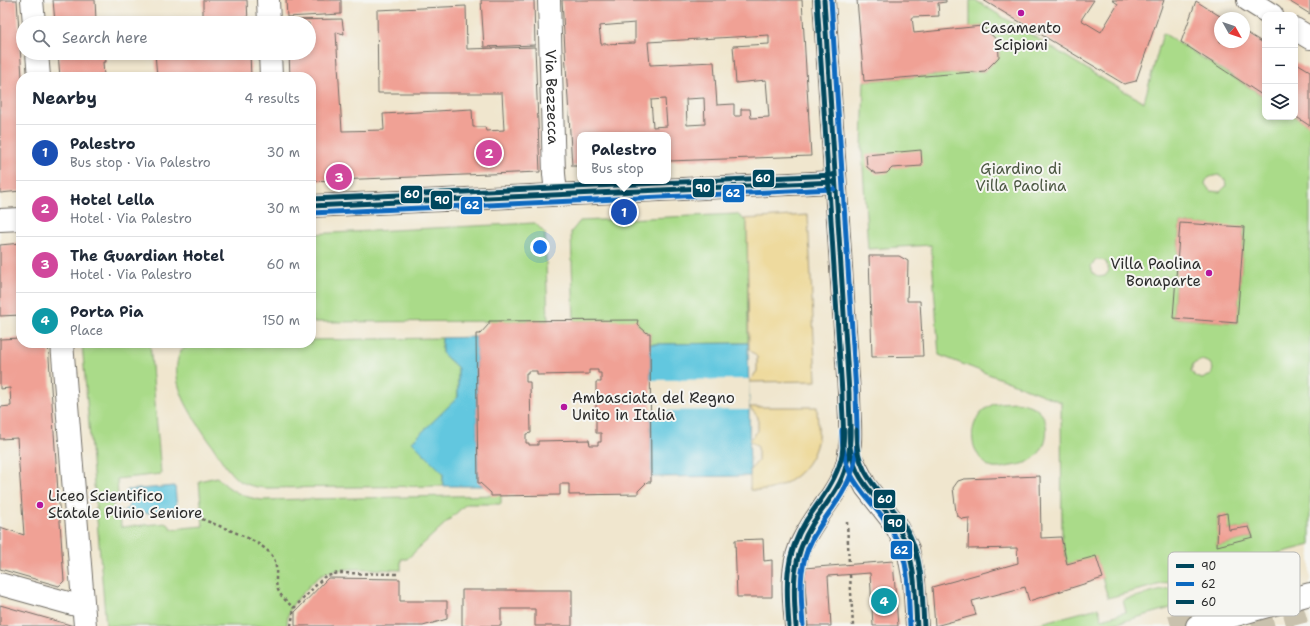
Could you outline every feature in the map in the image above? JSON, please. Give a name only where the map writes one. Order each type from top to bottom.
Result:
[{"type":"main road","points":[[32,0],[33,16]]},
{"type":"main road","points":[[268,0],[269,16]]},
{"type":"main road","name":"Via Bezzecca","points":[[549,0],[554,174],[556,194]]},
{"type":"main road","points":[[796,626],[794,579],[798,553],[808,532],[838,486],[849,454],[849,393],[834,182],[824,0]]},
{"type":"main road","points":[[1248,0],[1267,12]]},
{"type":"main road","points":[[1298,31],[1310,38]]},
{"type":"main road","points":[[38,60],[39,72]]},
{"type":"main road","points":[[270,60],[271,72]]},
{"type":"main road","points":[[316,206],[834,182]]},
{"type":"main road","points":[[0,220],[16,219]]},
{"type":"main road","points":[[0,584],[84,617],[62,348]]},
{"type":"main road","points":[[849,454],[866,487],[895,524],[908,550],[914,581],[917,626]]},
{"type":"main road","points":[[1300,597],[1310,594]]},
{"type":"main road","points":[[1197,626],[1232,616]]},
{"type":"path","points":[[202,519],[254,542],[267,550],[276,566],[278,589],[285,600],[294,608]]},
{"type":"path","points":[[847,522],[849,564]]},
{"type":"path","points":[[291,626],[294,608],[318,582],[331,574],[400,574]]},
{"type":"path","points":[[850,575],[853,626]]},
{"type":"green space","name":"Giardino di Villa Paolina","points":[[970,0],[975,0],[1106,81],[1144,102],[1163,33],[1262,95],[1262,120],[1298,120],[1298,118],[1310,126],[1310,545],[1283,552],[1168,552],[1168,582],[1108,598],[1096,557],[1067,564],[1062,538],[1061,402],[939,355],[931,245],[868,249],[862,151],[864,81],[985,71],[999,57],[998,42],[982,26],[970,28]],"holes":[[[1219,175],[1225,179],[1226,186],[1220,192],[1210,191],[1205,184],[1208,178],[1212,176]],[[1180,223],[1244,228],[1237,323],[1173,318]],[[1096,260],[1106,262],[1109,271],[1105,276],[1099,277],[1093,273],[1091,266]],[[1202,360],[1210,363],[1213,369],[1211,375],[1202,379],[1195,376],[1191,371],[1193,364]],[[1227,514],[1229,530],[1249,527],[1253,537],[1217,546],[1218,515]]]},
{"type":"green space","points":[[737,214],[747,222],[748,343],[650,344],[650,333],[647,333],[637,324],[638,321],[574,321],[571,232],[580,221]]},
{"type":"green space","points":[[535,223],[545,233],[548,321],[316,322],[316,234]]},
{"type":"green space","points":[[442,338],[442,353],[458,368],[458,397],[413,442],[443,473],[443,486],[265,488],[240,481],[230,472],[191,413],[180,389],[177,376],[177,363],[181,350],[185,348],[316,348],[316,340]]},
{"type":"green space","points":[[82,348],[150,348],[161,474],[117,479],[118,497],[114,499],[112,503],[115,509],[120,510],[121,527],[167,523],[172,529],[203,526],[199,481],[217,477],[237,493],[262,500],[501,495],[501,504],[466,504],[407,559],[401,559],[401,570],[339,570],[317,578],[294,603],[289,611],[287,626],[106,626]]},
{"type":"green space","points":[[1015,402],[1033,407],[1043,416],[1047,429],[1044,444],[1037,456],[1027,462],[1000,468],[991,467],[981,459],[976,452],[972,436],[973,428],[980,414],[986,408],[994,404]]},
{"type":"green space","points":[[1168,589],[1168,609],[1107,626],[1030,626],[1098,608],[1102,619],[1126,612],[1123,600]]},
{"type":"sand","points":[[808,215],[816,381],[749,382],[757,371],[757,357],[749,349],[747,222],[744,219]]},
{"type":"sand","points":[[749,407],[817,407],[818,437],[816,446],[808,463],[788,482],[769,490],[750,490],[750,470],[758,461],[758,447],[749,440],[758,431],[758,417]]},
{"type":"water","points":[[476,337],[478,482],[484,486],[443,486],[443,473],[412,442],[458,397],[458,368],[442,353],[442,338]]},
{"type":"water","points":[[748,343],[750,476],[651,477],[650,344]]},
{"type":"water","points":[[175,486],[177,511],[135,514],[134,518],[130,520],[124,516],[124,510],[129,507],[127,490]]},
{"type":"pier","points":[[749,379],[749,410],[650,411],[650,380]]},
{"type":"building","points":[[0,0],[17,0],[18,16],[16,16],[16,60],[21,60],[22,72],[16,72],[16,191],[0,193]]},
{"type":"building","points":[[53,0],[95,0],[96,16],[54,16]]},
{"type":"building","points":[[203,0],[247,0],[248,16],[203,16]]},
{"type":"building","points":[[286,0],[341,0],[341,14],[287,16]]},
{"type":"building","points":[[481,0],[534,0],[535,45],[484,47]]},
{"type":"building","points":[[562,0],[802,0],[811,156],[671,161],[671,132],[577,132],[577,166],[572,166]],"holes":[[[635,23],[635,43],[601,44],[599,26]],[[769,35],[769,44],[733,46],[736,83],[766,80],[769,117],[751,118],[750,109],[741,109],[741,116],[734,116],[734,104],[717,105],[714,62],[650,65],[648,42]],[[704,98],[705,124],[687,125],[686,99]],[[665,99],[667,126],[653,127],[651,100]]]},
{"type":"building","points":[[857,0],[946,0],[946,2],[938,3],[939,16],[912,17],[914,33],[982,26],[998,41],[999,57],[985,71],[864,81]]},
{"type":"building","points":[[983,0],[1094,0],[1081,20],[1101,32],[1118,4],[1112,0],[1164,0],[1136,81],[1124,84]]},
{"type":"building","points":[[1287,0],[1310,0],[1310,14]]},
{"type":"building","points":[[1196,1],[1214,12],[1214,48],[1250,48],[1250,35],[1262,42],[1262,95],[1181,42]]},
{"type":"building","points":[[466,6],[467,49],[535,47],[540,172],[316,181],[316,72],[290,72],[289,60],[316,60],[316,19],[342,19],[344,34],[336,32],[342,131],[384,130],[383,114],[472,109],[473,127],[485,127],[486,131],[504,130],[502,93],[378,93],[377,10]]},
{"type":"building","points":[[59,60],[106,60],[106,62],[103,62],[104,72],[60,72]]},
{"type":"building","points":[[156,60],[250,60],[251,72],[157,72]]},
{"type":"building","points":[[1298,64],[1310,71],[1310,126],[1298,118]]},
{"type":"building","points":[[921,150],[922,166],[892,168],[887,173],[876,174],[867,167],[866,155]]},
{"type":"building","name":"Villa Paolina Bonaparte","points":[[1180,223],[1244,227],[1237,323],[1173,318]]},
{"type":"building","points":[[16,243],[16,315],[0,316],[0,245]]},
{"type":"building","points":[[869,256],[899,256],[908,261],[907,301],[920,301],[923,356],[872,357]]},
{"type":"building","points":[[638,320],[637,324],[647,333],[650,333],[651,482],[647,482],[638,491],[638,494],[569,495],[569,484],[560,484],[560,495],[491,496],[491,493],[480,483],[478,483],[476,334],[480,334],[489,324],[489,321]],"holes":[[[589,370],[598,370],[598,373],[601,373],[601,382],[596,382],[596,433],[601,433],[601,442],[598,442],[598,445],[590,445],[589,440],[538,441],[538,445],[529,445],[529,443],[526,443],[526,434],[531,433],[530,382],[526,382],[526,373],[528,373],[528,371],[537,371],[537,375],[589,374]]]},
{"type":"building","name":"Liceo Scientifico Statale Plinio Seniore","points":[[16,338],[16,348],[48,348],[64,581],[59,586],[0,569],[0,527],[24,535],[17,438],[0,439],[0,407],[11,406],[10,388],[0,389],[0,339]]},
{"type":"building","points":[[1040,476],[1041,538],[1061,537],[1067,564],[1096,556],[1103,578],[1029,601],[1025,587],[972,601],[976,615],[935,626],[932,587],[1018,563],[1017,548],[968,549],[969,518],[962,519],[958,516],[956,512],[953,488],[958,481],[964,479]]},
{"type":"building","points":[[1227,513],[1229,530],[1249,527],[1253,537],[1217,546],[1218,515]]},
{"type":"building","points":[[763,539],[764,561],[772,560],[772,597],[737,597],[735,540]]},
{"type":"building","points":[[893,561],[898,626],[873,626],[870,573],[828,576],[831,626],[808,626],[804,568]]},
{"type":"building","points":[[328,578],[400,579],[400,601],[447,601],[447,619],[423,626],[295,626],[295,612]]},
{"type":"building","points":[[462,590],[572,590],[572,626],[535,626],[535,609],[501,609],[501,626],[462,626]]},
{"type":"building","points":[[0,605],[74,626],[0,626]]},
{"type":"tunnel","points":[[1300,613],[1310,610]]},
{"type":"tunnel","points":[[1171,626],[1206,616]]},
{"type":"tunnel","points":[[1252,626],[1288,616]]},
{"type":"transit line","name":"60","points":[[789,626],[787,584],[790,559],[799,534],[833,480],[839,466],[843,448],[844,430],[817,0]]},
{"type":"transit line","name":"90","points":[[796,626],[794,586],[797,561],[806,536],[813,523],[832,496],[844,474],[850,439],[849,393],[824,0]]},
{"type":"transit line","name":"62","points":[[803,625],[801,586],[807,550],[820,526],[847,484],[853,468],[857,440],[856,393],[831,0]]},
{"type":"transit line","name":"60","points":[[671,182],[834,175]]},
{"type":"transit line","name":"90","points":[[316,206],[834,182]]},
{"type":"transit line","name":"60","points":[[316,199],[638,184]]},
{"type":"transit line","name":"62","points":[[316,213],[834,189]]},
{"type":"transit line","name":"62","points":[[842,430],[843,450],[847,466],[853,479],[889,526],[902,552],[907,572],[910,626]]},
{"type":"transit line","name":"90","points":[[849,430],[850,449],[854,464],[860,477],[896,524],[908,549],[913,571],[917,626]]},
{"type":"transit line","name":"60","points":[[856,430],[857,448],[861,463],[867,476],[902,522],[914,546],[920,568],[924,626]]},
{"type":"place","name":"Casamento Scipioni","points":[[1021,13]]},
{"type":"place","name":"Hotel Lella","points":[[489,153]]},
{"type":"place","name":"The Guardian Hotel","points":[[339,177]]},
{"type":"place","name":"Palestro","points":[[624,212]]},
{"type":"place","name":"Villa Paolina Bonaparte","points":[[1209,273]]},
{"type":"place","name":"Ambasciata del Regno Unito in Italia","points":[[564,407]]},
{"type":"place","name":"Liceo Scientifico Statale Plinio Seniore","points":[[40,505]]},
{"type":"place","name":"Porta Pia","points":[[884,601]]}]
